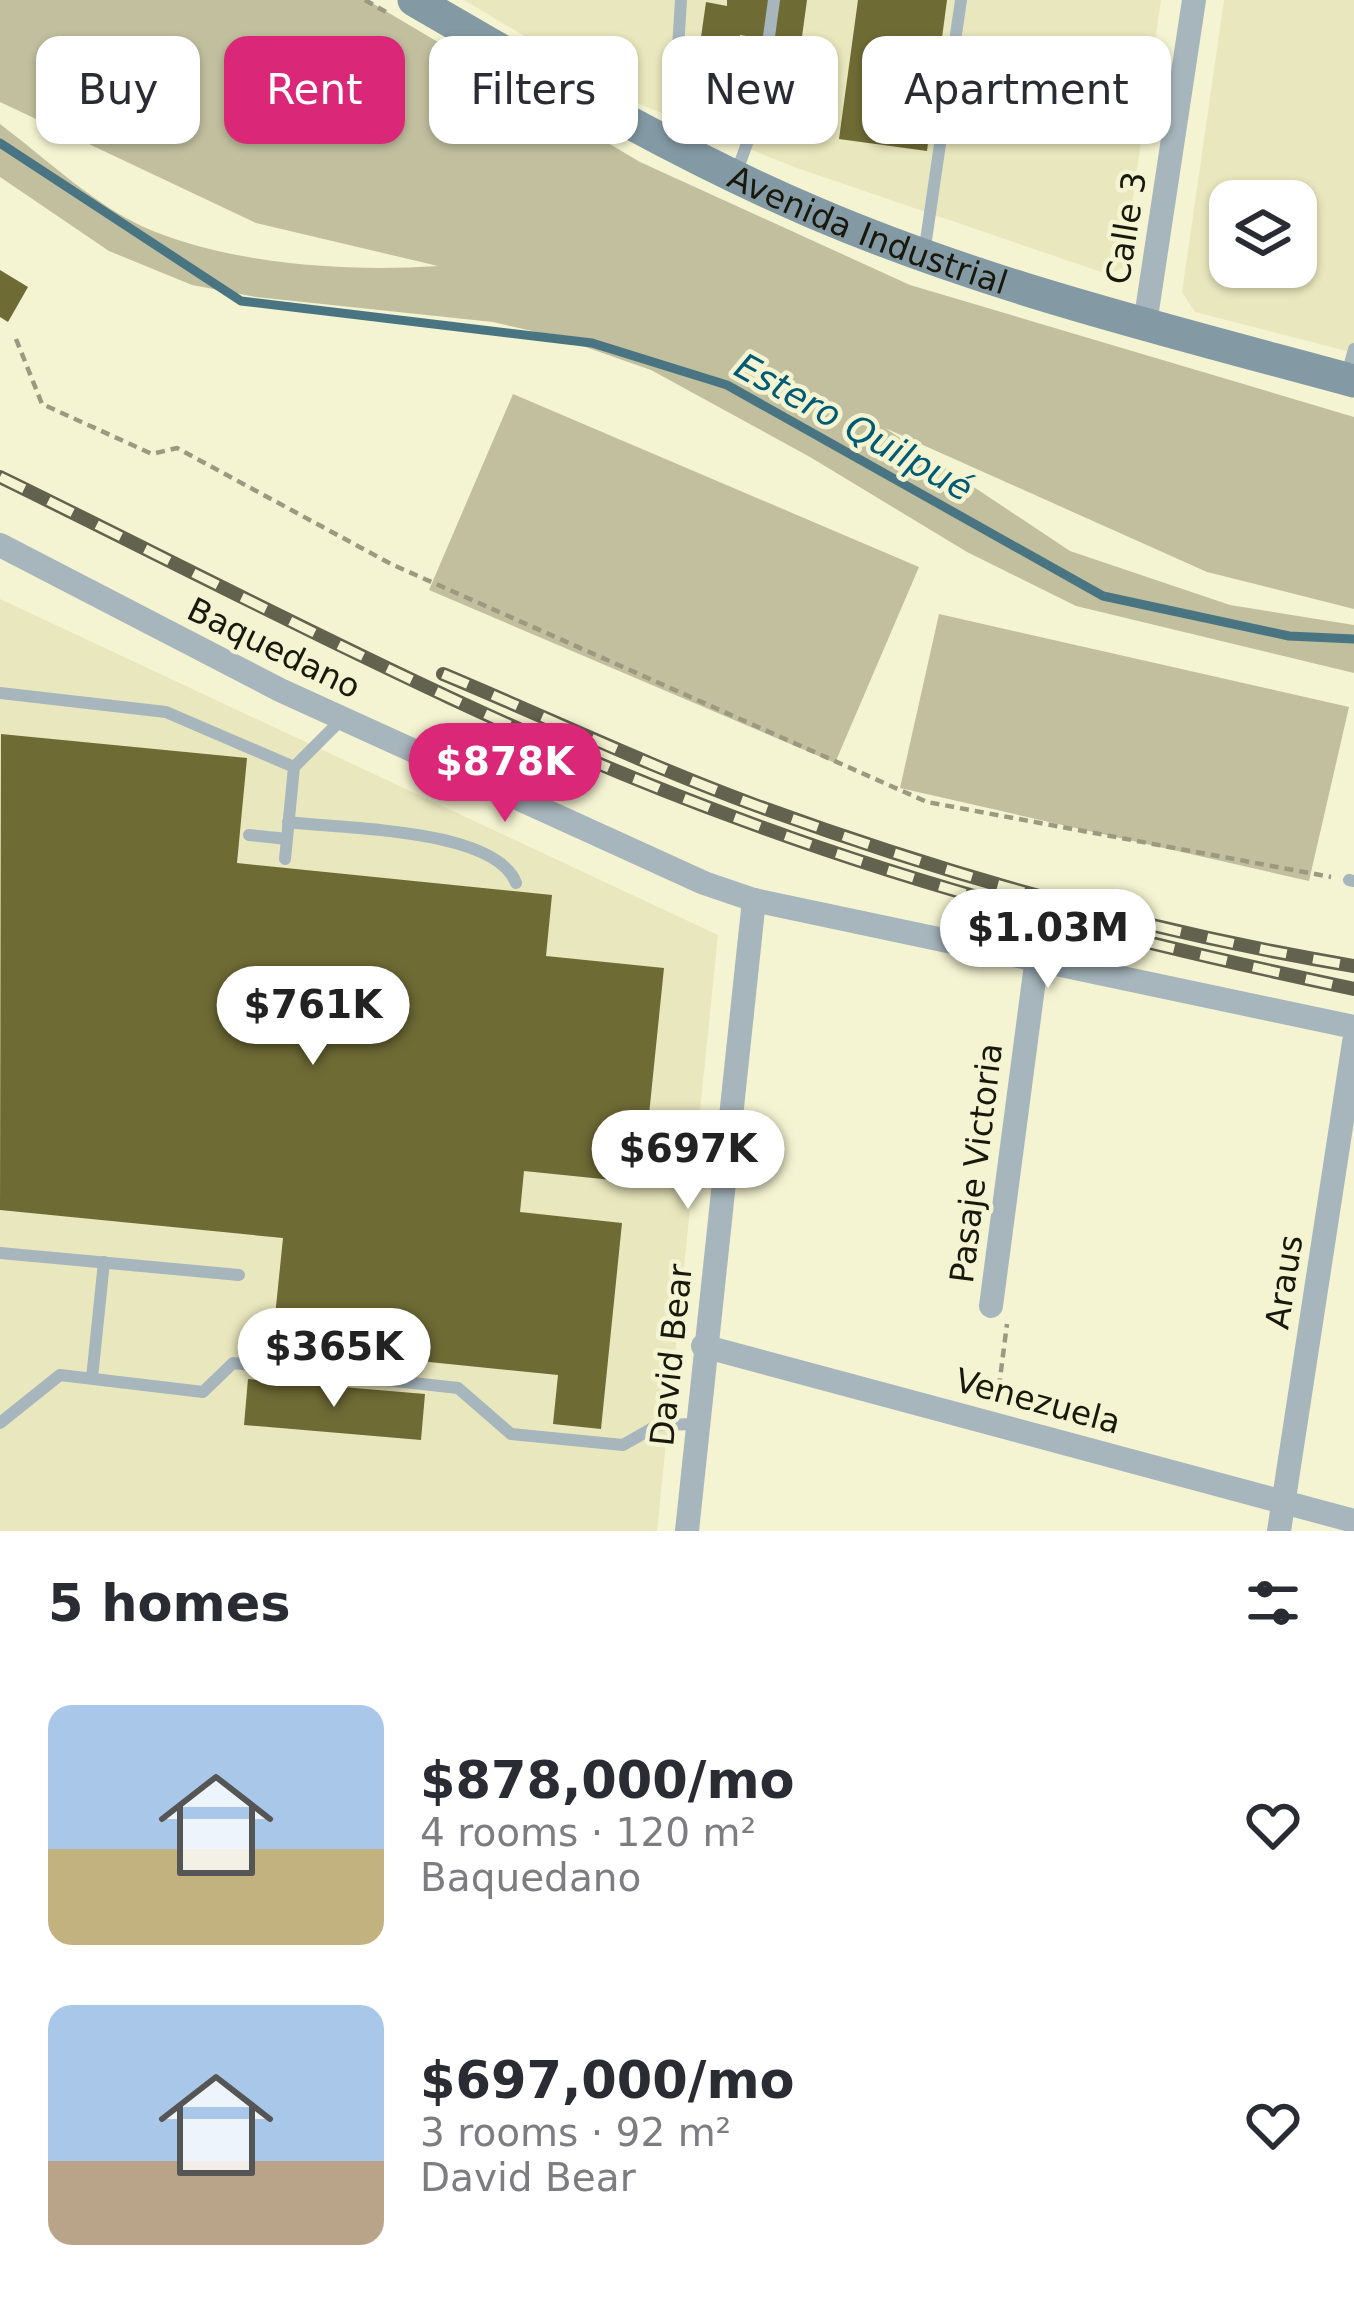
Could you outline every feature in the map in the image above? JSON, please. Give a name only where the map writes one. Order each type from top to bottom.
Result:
[{"type":"main road","name":"Avenida Industrial","points":[[414,0],[662,138]]},
{"type":"main road","name":"Avenida Industrial","points":[[672,144],[735,176],[924,255],[1145,324],[1351,370]]},
{"type":"street","name":"Calle 3","points":[[1145,324],[1194,0]]},
{"type":"street","name":"Baquedano","points":[[0,545],[342,719],[704,883],[754,900],[1354,1027]]},
{"type":"street","name":"David Bear","points":[[687,1531],[754,900]]},
{"type":"street","name":"Pasaje Victoria","points":[[991,1306],[1036,957]]},
{"type":"street","name":"Araus","points":[[1279,1531],[1354,1042]]},
{"type":"street","name":"Venezuela","points":[[704,1346],[1354,1521]]},
{"type":"lane","points":[[679,36],[681,0]]},
{"type":"lane","points":[[735,176],[758,110],[774,0]]},
{"type":"lane","points":[[924,255],[961,0]]},
{"type":"lane","points":[[0,693],[166,712],[294,767]]},
{"type":"lane","points":[[285,859],[294,767],[342,719]]},
{"type":"lane","points":[[288,822],[470,844],[510,867],[516,883]]},
{"type":"lane","points":[[249,835],[287,839]]},
{"type":"lane","points":[[0,1252],[239,1275]]},
{"type":"lane","points":[[92,1378],[104,1262]]},
{"type":"lane","points":[[0,1423],[60,1375],[203,1392],[232,1363],[458,1388],[511,1433],[623,1445],[658,1425],[697,1424]]},
{"type":"path","points":[[16,339],[42,404],[152,454],[177,448],[391,564],[927,802],[1351,880]]},
{"type":"path","points":[[991,1306],[1008,1313],[994,1423]]},
{"type":"shaded area","points":[[0,0],[367,0],[429,37],[429,144],[610,144],[910,285],[1354,417],[1354,609],[1207,572],[885,428],[1070,551],[1230,605],[1354,625],[1354,673],[1076,606],[967,552],[810,457],[651,370],[554,336],[493,322],[256,297],[192,285],[109,251],[0,177],[0,124],[112,210],[186,243],[294,264],[438,266],[256,223],[89,144],[200,144],[200,36],[36,36],[36,119],[0,102]]},
{"type":"shaded area","points":[[464,0],[1161,0],[1156,36],[862,36],[862,144],[1141,144],[1123,268],[1107,274],[738,144],[838,144],[838,36],[662,36],[662,113],[638,103],[638,36],[524,36]]},
{"type":"shaded area","points":[[1224,0],[1354,0],[1354,353],[1195,312],[1182,292]]},
{"type":"shaded area","points":[[513,394],[919,567],[835,763],[429,590]]},
{"type":"shaded area","points":[[0,599],[718,935],[657,1531],[0,1531]]},
{"type":"shaded area","points":[[939,614],[1349,707],[1309,881],[900,788]]},
{"type":"building","points":[[727,0],[807,0],[802,36],[701,36],[706,2],[727,6]]},
{"type":"building","points":[[858,0],[947,0],[942,36],[862,36],[862,142],[839,139]]},
{"type":"building","points":[[876,144],[928,144],[927,151]]},
{"type":"building","points":[[0,270],[28,287],[8,322],[0,317]]},
{"type":"building","points":[[1,734],[247,758],[237,863],[552,895],[546,956],[664,968],[642,1183],[524,1171],[520,1212],[622,1223],[601,1429],[553,1424],[558,1375],[272,1346],[283,1238],[0,1210]]},
{"type":"building","points":[[248,1379],[425,1394],[421,1440],[244,1425]]},
{"type":"waterway","name":"Estero Quilpué","points":[[0,143],[241,301],[592,343],[727,385],[1103,596],[1289,636],[1354,639]]},
{"type":"railway","points":[[0,477],[459,702],[742,820],[1045,916],[1354,989]]},
{"type":"railway","points":[[443,674],[715,790],[902,855],[1126,919],[1354,966]]}]
